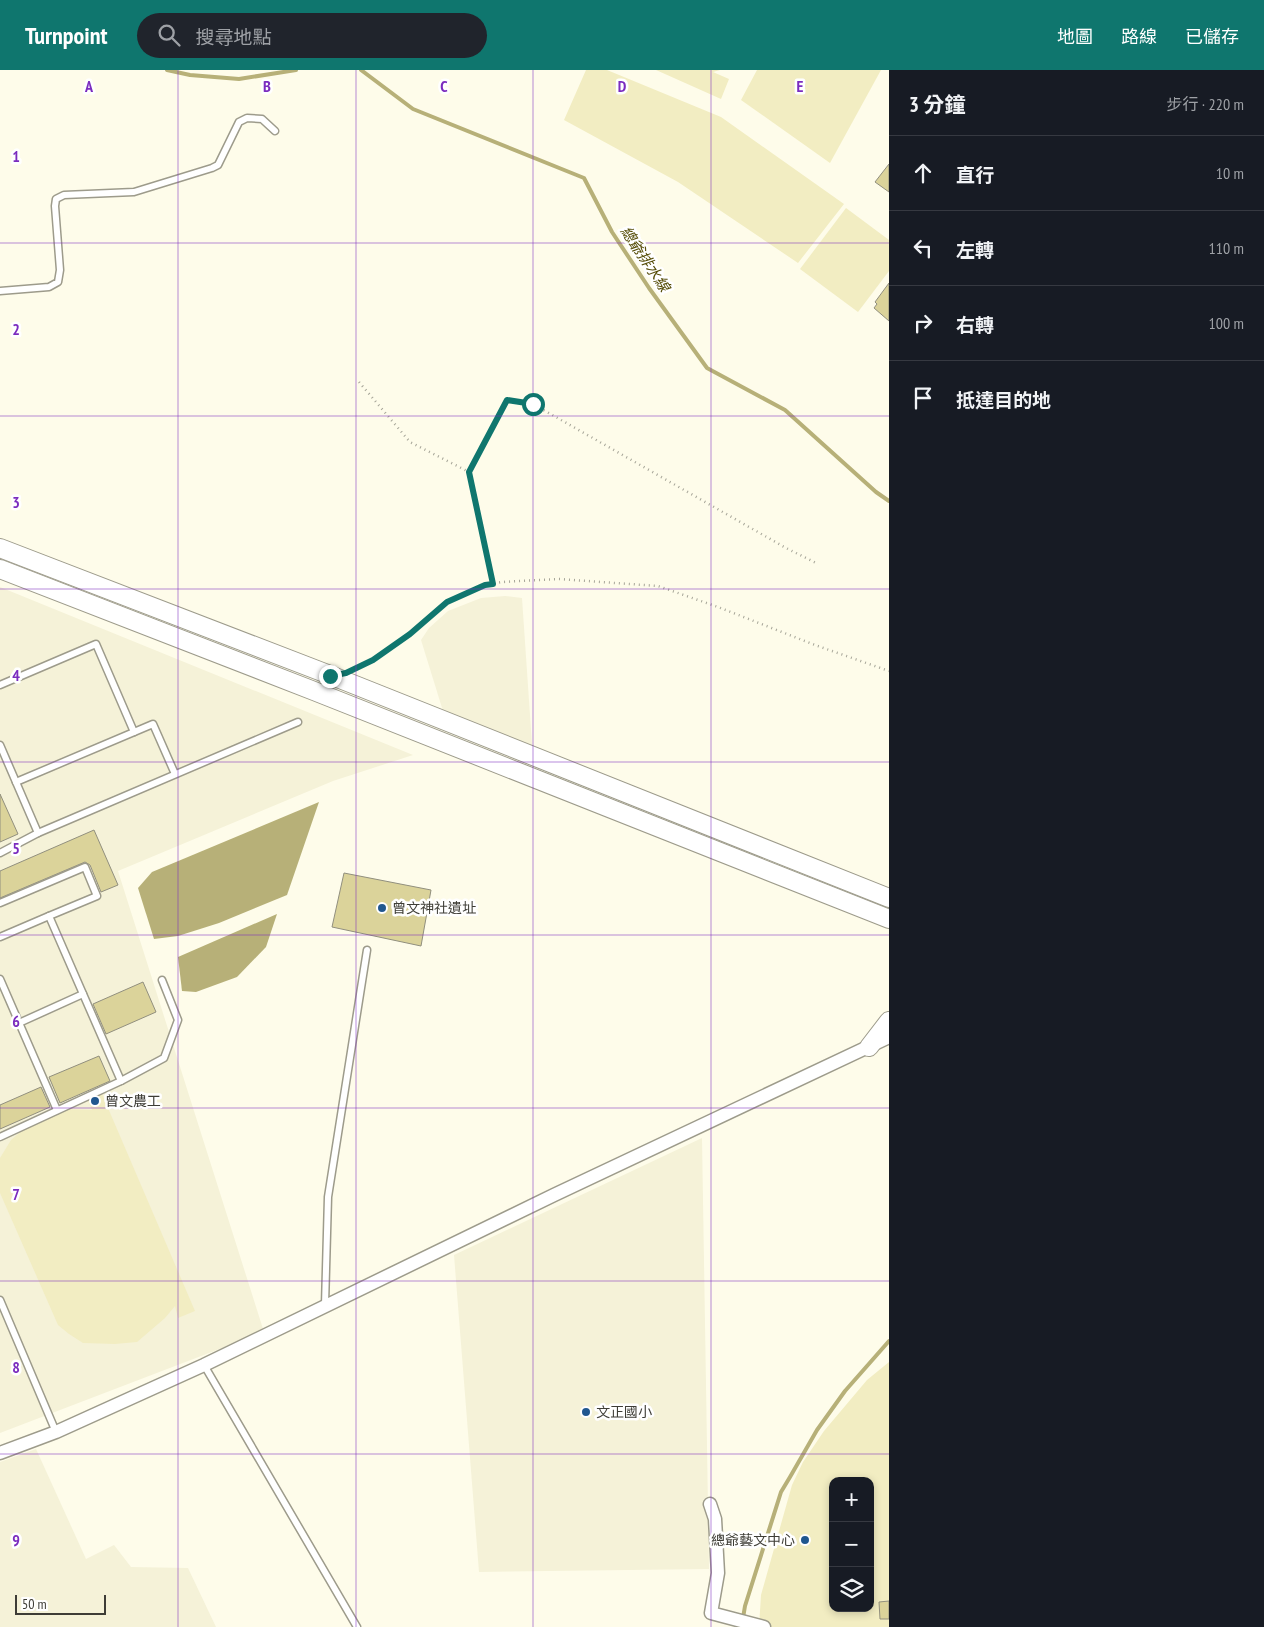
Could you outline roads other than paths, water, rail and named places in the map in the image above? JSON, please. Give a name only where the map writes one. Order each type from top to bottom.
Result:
[{"type":"main road","points":[[0,548],[330,676],[889,898]]},
{"type":"main road","points":[[0,569],[314,691],[889,919]]},
{"type":"main road","points":[[867,911],[885,924],[889,930]]},
{"type":"main road","points":[[869,1047],[889,1021]]},
{"type":"street","points":[[0,1453],[56,1432],[204,1364],[720,1116],[889,1037]]},
{"type":"street","points":[[710,1504],[715,1519],[718,1573],[712,1612],[764,1627]]},
{"type":"lane","points":[[0,291],[49,287],[58,282],[60,270],[56,199],[64,195],[134,192],[212,168],[218,165],[238,122],[247,118],[262,119],[276,131]]},
{"type":"lane","points":[[0,685],[96,644],[134,732]]},
{"type":"lane","points":[[0,853],[38,833],[298,722]]},
{"type":"lane","points":[[16,782],[153,724],[175,774]]},
{"type":"lane","points":[[0,745],[38,833]]},
{"type":"lane","points":[[0,904],[85,867],[97,896],[0,937]]},
{"type":"lane","points":[[49,916],[121,1081]]},
{"type":"lane","points":[[325,1305],[328,1197],[367,950]]},
{"type":"lane","points":[[0,979],[57,1110]]},
{"type":"lane","points":[[0,1137],[121,1081],[164,1058],[178,1020],[162,980]]},
{"type":"lane","points":[[19,1023],[82,994]]},
{"type":"lane","points":[[0,1300],[56,1432]]},
{"type":"lane","points":[[204,1364],[357,1627]]},
{"type":"waterway","name":"總爺排水線","points":[[167,70],[190,75],[239,79],[296,70]]},
{"type":"waterway","name":"總爺排水線","points":[[361,70],[413,109],[584,178],[612,232],[649,288],[707,368],[785,410],[876,492],[889,501]]},
{"type":"waterway","points":[[743,1618],[745,1606],[781,1492],[817,1430],[845,1391],[889,1341]]},
{"type":"place","name":"曾文神社遺址","points":[[382,908]]},
{"type":"place","name":"曾文農工","points":[[95,1101]]},
{"type":"place","name":"文正國小","points":[[586,1412]]},
{"type":"place","name":"總爺藝文中心","points":[[805,1540]]}]
